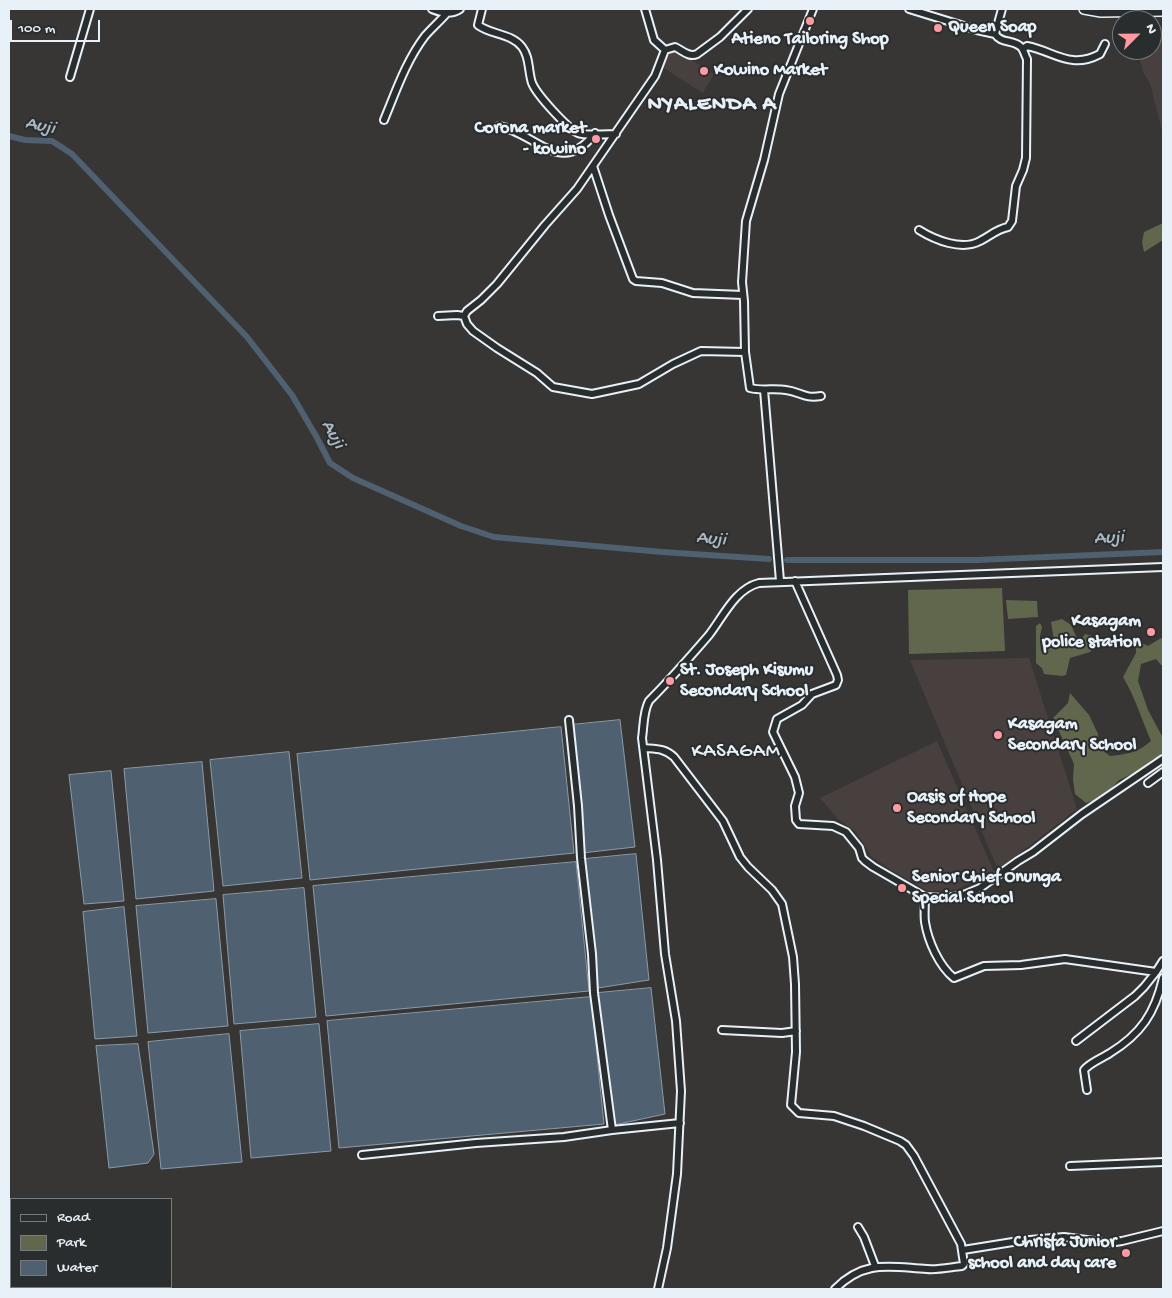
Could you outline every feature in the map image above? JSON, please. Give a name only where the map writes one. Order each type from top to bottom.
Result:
[{"type":"main road","points":[[1084,9],[1101,12],[1163,11]]},
{"type":"street","points":[[70,77],[90,9]]},
{"type":"street","points":[[432,9],[447,13],[460,9]]},
{"type":"street","points":[[482,9],[478,25],[517,41],[527,54],[533,85],[548,106],[578,133],[616,134]]},
{"type":"street","points":[[645,9],[654,40],[666,50]]},
{"type":"street","points":[[745,352],[701,351],[673,364],[639,384],[592,394],[548,384],[537,373],[497,348],[473,330],[466,324],[464,316],[467,310],[486,296],[577,189],[655,76],[666,50],[675,47],[689,55],[697,54],[720,37],[748,9]]},
{"type":"street","points":[[813,9],[779,94],[764,160],[746,221],[742,272],[745,352],[750,388],[786,390],[808,397],[821,396]]},
{"type":"street","points":[[909,9],[994,34],[1001,40],[1014,43],[1023,48],[1027,59],[1026,158],[1016,186],[1010,224],[1008,227],[997,230],[980,241],[970,244],[945,242],[930,237],[919,230]]},
{"type":"street","points":[[994,34],[1002,9]]},
{"type":"street","points":[[384,120],[400,78],[411,59],[426,35],[447,13]]},
{"type":"street","points":[[1023,48],[1027,46],[1037,48],[1055,57],[1080,61],[1100,54],[1105,44]]},
{"type":"street","points":[[499,126],[511,128],[560,154],[582,148],[595,133]]},
{"type":"street","points":[[593,166],[609,215],[634,279],[642,282],[662,283],[693,293],[744,295]]},
{"type":"street","points":[[438,316],[464,316]]},
{"type":"street","points":[[764,390],[780,581]]},
{"type":"street","points":[[658,1289],[667,1248],[677,1174],[681,1091],[676,1021],[665,954],[657,860],[642,738],[646,706],[699,646],[734,600],[744,590],[758,582],[1163,567]]},
{"type":"street","points":[[795,581],[838,676],[836,685],[812,694],[802,705],[777,719],[773,732],[795,777],[798,794],[796,820],[799,824],[833,826],[846,832],[859,848],[865,861],[925,897],[944,898],[961,896],[980,888],[1163,758]]},
{"type":"street","points":[[569,720],[594,992],[612,1130]]},
{"type":"street","points":[[644,748],[664,750],[674,757],[718,813],[728,829],[740,857],[772,890],[782,904],[793,957],[796,1052],[791,1105],[799,1113],[834,1116],[848,1120],[886,1134],[906,1145],[914,1156],[963,1250],[964,1264],[962,1266],[928,1269],[875,1266],[850,1277],[835,1289]]},
{"type":"street","points":[[1148,782],[1163,772]]},
{"type":"street","points":[[925,897],[925,922],[934,951],[948,973],[954,978],[984,966],[1030,964],[1057,959],[1156,972]]},
{"type":"street","points":[[1076,1042],[1135,996],[1163,966]]},
{"type":"street","points":[[1087,1090],[1084,1070],[1090,1064],[1130,1040],[1140,1030],[1160,992],[1163,978]]},
{"type":"street","points":[[722,1030],[782,1033],[796,1031]]},
{"type":"street","points":[[362,1155],[564,1137],[680,1123]]},
{"type":"street","points":[[1070,1166],[1163,1162]]},
{"type":"street","points":[[858,1227],[864,1236],[875,1266]]},
{"type":"street","points":[[963,1250],[1019,1240],[1064,1237],[1109,1242],[1122,1241],[1163,1231]]},
{"type":"shaded area","points":[[1162,26],[1163,135],[1150,83],[1144,74],[1140,60],[1162,60]]},
{"type":"shaded area","points":[[673,48],[714,74],[703,93],[662,67]]},
{"type":"shaded area","name":"Kasagam Secondary School","points":[[1029,658],[1077,809],[998,870],[910,660]]},
{"type":"shaded area","name":"Oasis of Hope Secondary School","points":[[937,741],[994,872],[956,890],[928,891],[871,856],[856,832],[837,818],[820,798]]},
{"type":"green space","points":[[1163,223],[1163,240],[1144,252],[1142,242],[1144,232]]},
{"type":"green space","points":[[1002,588],[1005,651],[909,654],[908,590]]},
{"type":"green space","points":[[1006,600],[1037,601],[1038,617],[1008,619]]},
{"type":"green space","points":[[1062,619],[1071,625],[1081,647],[1085,642],[1082,638],[1085,634],[1096,637],[1093,643],[1095,646],[1090,652],[1070,658],[1066,675],[1044,674],[1042,668],[1036,663],[1036,626],[1040,623],[1042,627],[1040,636],[1041,652],[1047,643],[1051,644],[1055,650],[1057,646],[1051,622]]},
{"type":"green space","points":[[1161,638],[1163,639],[1163,667],[1156,659],[1141,664],[1138,681],[1148,710],[1163,738],[1163,751],[1161,755],[1141,770],[1119,780],[1110,790],[1096,800],[1086,803],[1075,794],[1074,764],[1053,718],[1068,703],[1070,693],[1089,715],[1098,734],[1097,743],[1110,756],[1132,752],[1146,745],[1151,741],[1123,677],[1136,653],[1136,640],[1148,646]]},
{"type":"water","points":[[620,720],[635,847],[582,853],[571,725]]},
{"type":"water","points":[[561,727],[574,853],[310,880],[297,754]]},
{"type":"water","points":[[289,752],[302,878],[223,886],[210,760]]},
{"type":"water","points":[[202,762],[214,891],[136,899],[124,769]]},
{"type":"water","points":[[111,771],[124,901],[84,904],[69,775]]},
{"type":"water","points":[[636,854],[649,980],[598,988],[585,859]]},
{"type":"water","points":[[576,862],[589,991],[326,1016],[313,886]]},
{"type":"water","points":[[304,888],[316,1017],[234,1024],[223,895]]},
{"type":"water","points":[[216,899],[228,1026],[148,1033],[136,906]]},
{"type":"water","points":[[124,907],[137,1036],[95,1039],[83,912]]},
{"type":"water","points":[[651,988],[665,1114],[614,1125],[598,993]]},
{"type":"water","points":[[591,997],[604,1124],[339,1148],[327,1021]]},
{"type":"water","points":[[319,1024],[331,1151],[251,1158],[240,1031]]},
{"type":"water","points":[[229,1034],[242,1162],[161,1169],[148,1042]]},
{"type":"water","points":[[138,1044],[154,1154],[148,1163],[109,1168],[96,1046]]},
{"type":"waterway","name":"Auji","points":[[9,136],[25,140],[52,141],[72,154],[247,337],[292,395],[330,463],[353,478],[461,526],[494,537],[662,552],[769,559]]},
{"type":"waterway","name":"Auji","points":[[787,560],[977,560],[1163,552]]},
{"type":"place","name":"Atieno Tailoring Shop","points":[[810,21]]},
{"type":"place","name":"Queen Soap","points":[[938,28]]},
{"type":"place","name":"Kowino Market","points":[[704,71]]},
{"type":"place","name":"Corona market - kowino","points":[[596,139]]},
{"type":"place","name":"Kasagam police station","points":[[1151,632]]},
{"type":"place","name":"St. Joseph Kisumu Secondary School","points":[[670,681]]},
{"type":"place","name":"Kasagam Secondary School","points":[[998,735]]},
{"type":"place","name":"Oasis of Hope Secondary School","points":[[897,808]]},
{"type":"place","name":"Senior Chief Onunga Special School","points":[[902,888]]},
{"type":"place","name":"Chrisfa Junior school and day care","points":[[1126,1253]]},
{"type":"district","name":"NYALENDA A","points":[[712,106]]},
{"type":"district","name":"KASAGAM","points":[[736,753]]}]
